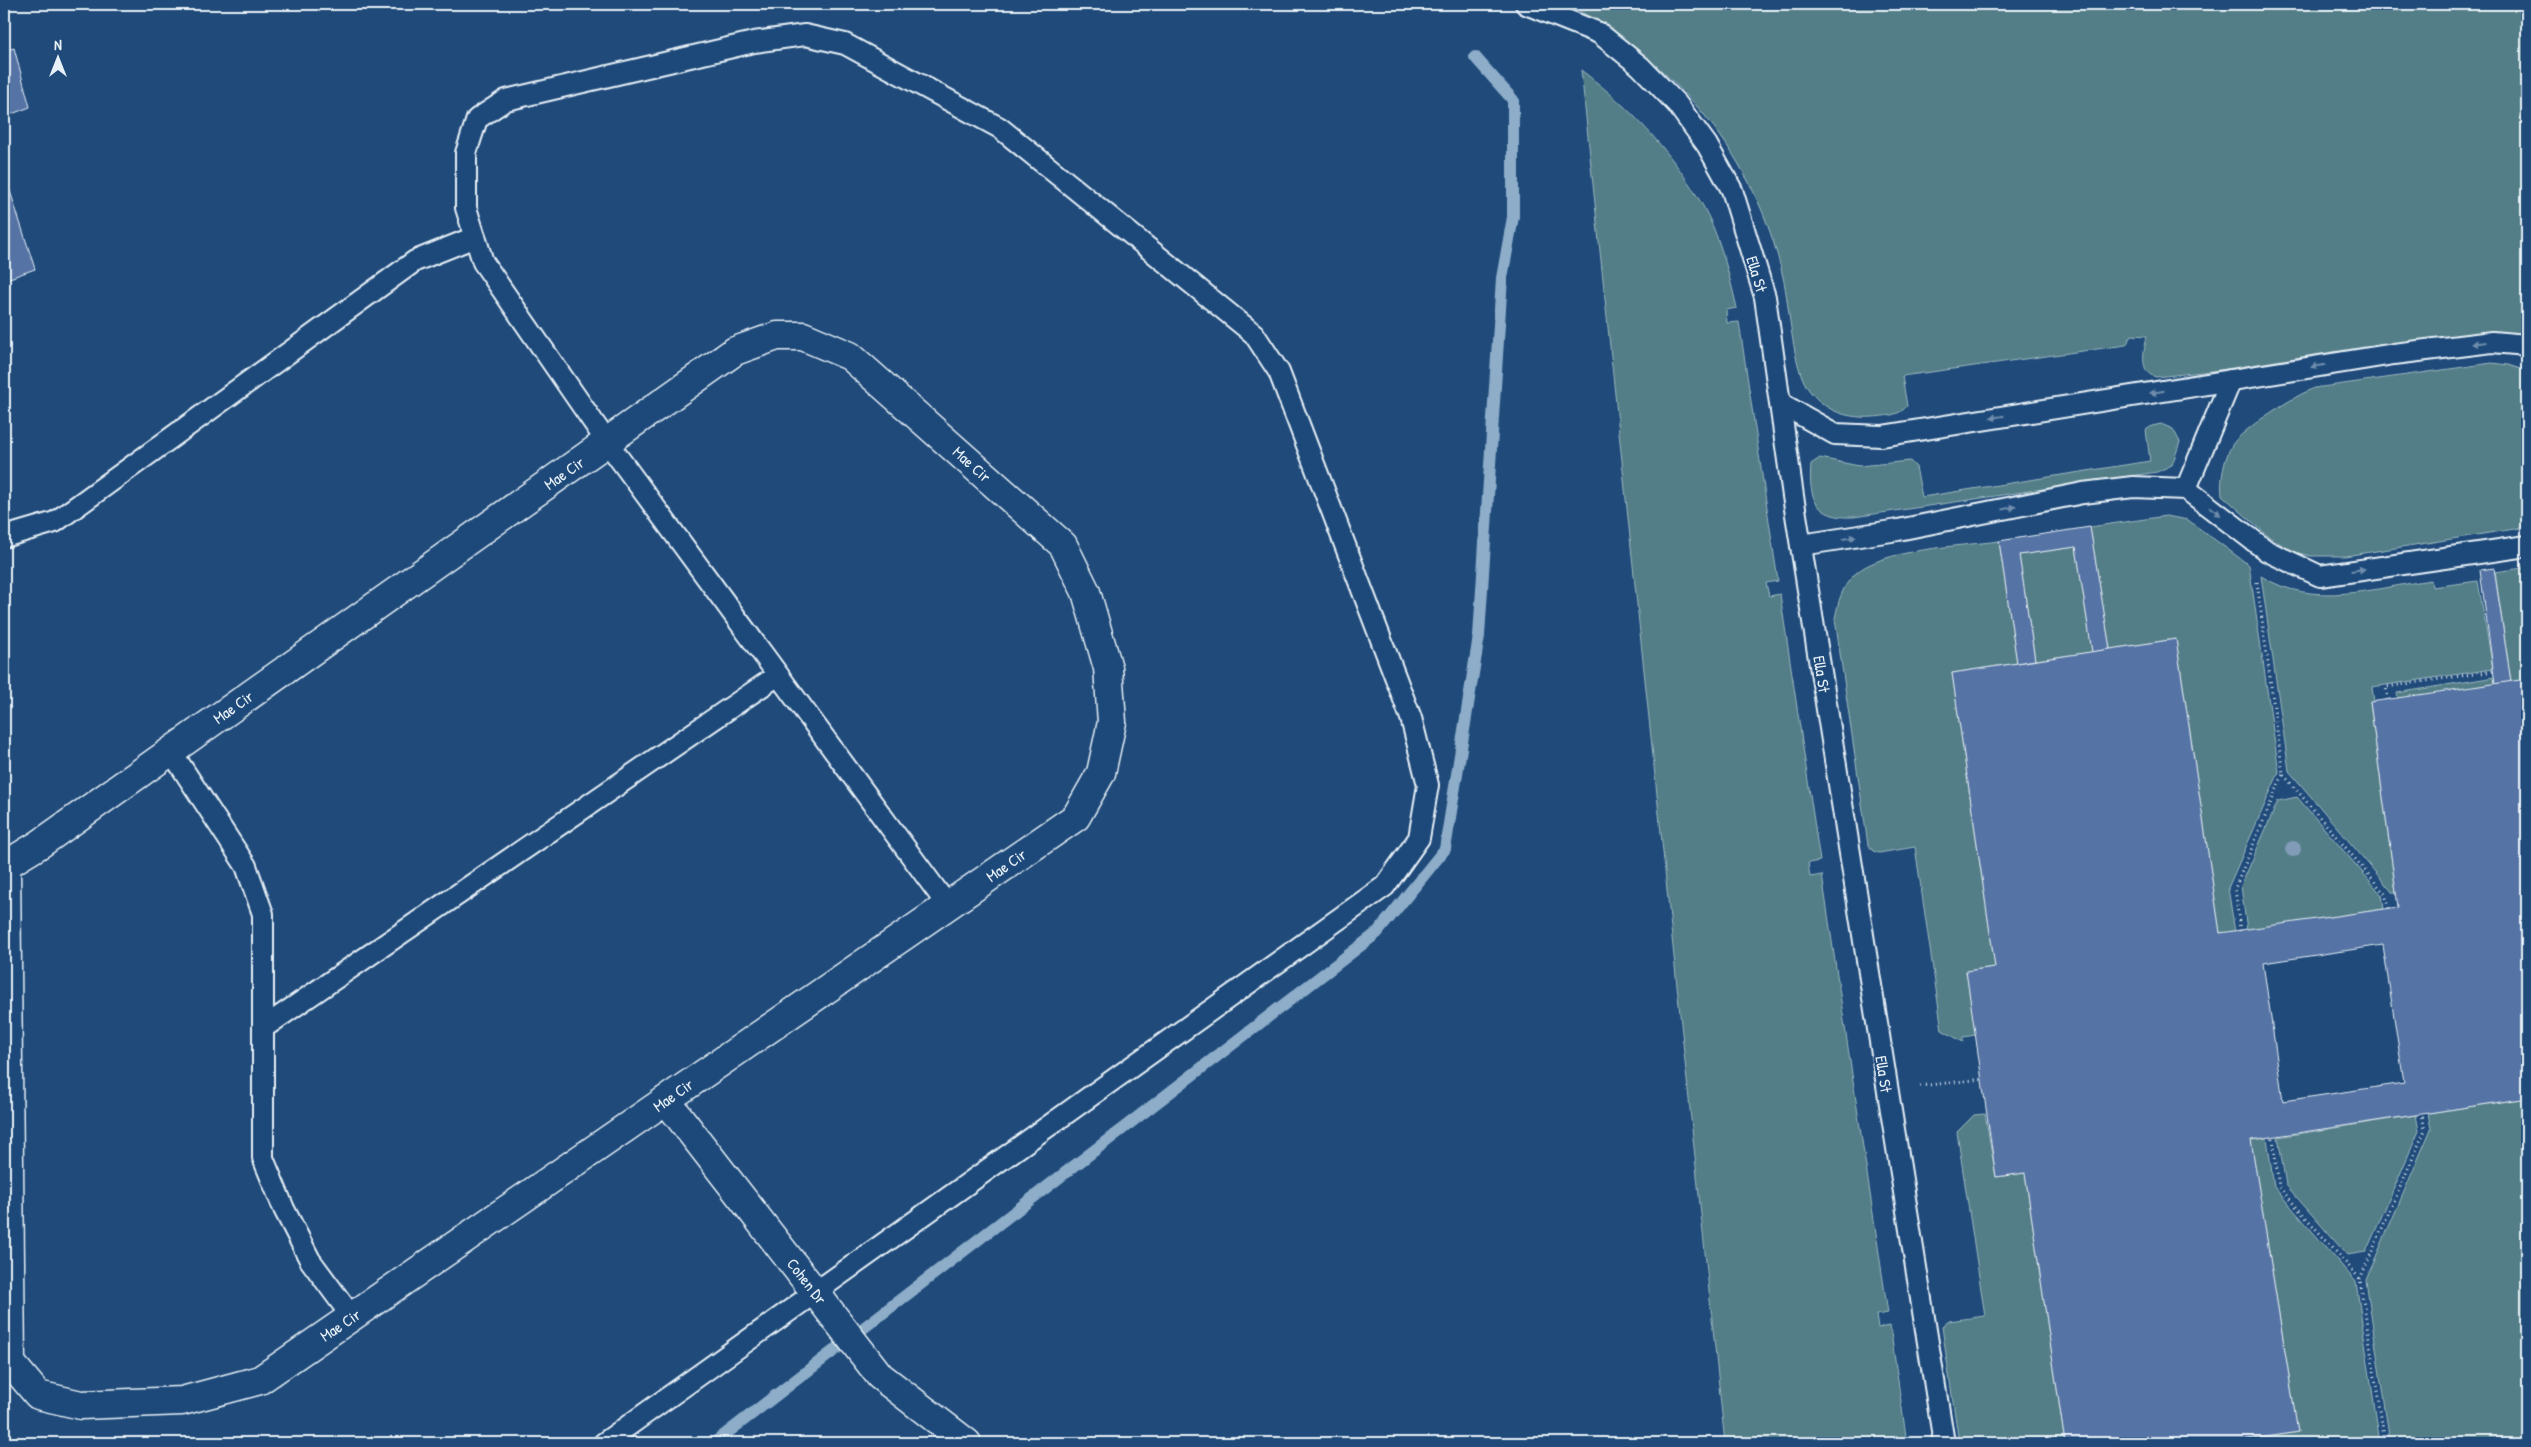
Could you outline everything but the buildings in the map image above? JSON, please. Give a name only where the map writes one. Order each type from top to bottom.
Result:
[{"type":"street","name":"Mae Cir","points":[[777,336],[803,336],[850,356],[1063,545],[1086,592],[1108,668],[1112,722],[1101,773],[1076,817],[260,1380],[182,1401],[81,1405],[38,1395],[11,1363],[5,866],[171,752],[735,351],[777,336]]},
{"type":"street","name":"Cohen Dr","points":[[666,1100],[880,1376],[916,1406],[967,1443]]},
{"type":"lane","name":"Ella St","points":[[1526,4],[1599,33],[1640,66],[1677,104],[1708,145],[1732,190],[1764,297],[1801,545],[1944,1443]]},
{"type":"lane","points":[[604,1443],[1385,886],[1419,838],[1428,785],[1411,718],[1279,372],[1254,334],[1000,128],[845,44],[805,35],[754,42],[506,100],[477,119],[466,153],[466,208],[483,262],[607,442],[948,906]]},
{"type":"lane","points":[[4,537],[55,522],[415,261],[475,237]]},
{"type":"lane","points":[[1780,403],[1835,434],[1882,436],[2394,354],[2482,343],[2527,345]]},
{"type":"lane","points":[[2186,489],[2231,380]]},
{"type":"lane","points":[[1801,545],[1898,530],[2083,493],[2133,487],[2186,489],[2268,551],[2320,576],[2527,546]]},
{"type":"lane","points":[[263,1028],[778,675]]},
{"type":"lane","points":[[171,752],[246,866],[263,914],[263,1158],[284,1209],[310,1260],[352,1317]]},
{"type":"path","points":[[2240,931],[2235,888],[2283,774],[2256,579]]},
{"type":"path","points":[[2388,700],[2386,687],[2494,670]]},
{"type":"path","points":[[2283,774],[2385,894],[2389,908]]},
{"type":"path","points":[[1914,1086],[1982,1080]]},
{"type":"path","points":[[2384,1443],[2360,1280],[2425,1130],[2422,1114]]},
{"type":"path","points":[[2273,1138],[2279,1187],[2360,1280]]},
{"type":"green space","points":[[1573,4],[2527,4],[2527,336],[2156,377],[2150,375],[2144,366],[2147,336],[2132,335],[2126,345],[1902,376],[1907,406],[1902,411],[1893,415],[1872,417],[1842,414],[1824,405],[1809,390],[1803,380],[1795,352],[1783,277],[1770,233],[1753,192],[1732,154],[1708,119],[1679,87],[1647,58],[1612,31],[1573,7]]},
{"type":"green space","points":[[1581,70],[1633,115],[1664,149],[1691,186],[1709,218],[1719,243],[1737,308],[1726,310],[1727,323],[1739,322],[1778,581],[1766,583],[1769,596],[1780,594],[1820,861],[1808,863],[1810,877],[1822,875],[1888,1313],[1876,1315],[1878,1328],[1890,1326],[1907,1443],[1725,1443]]},
{"type":"green space","points":[[2492,363],[2508,365],[2527,371],[2527,527],[2345,556],[2311,556],[2293,552],[2268,536],[2222,495],[2223,470],[2232,445],[2238,438],[2283,404],[2315,388]]},
{"type":"green space","points":[[2161,424],[2173,429],[2180,442],[2172,465],[2157,472],[1854,517],[1841,517],[1823,510],[1813,497],[1811,487],[1811,464],[1820,458],[1859,466],[1910,461],[1916,467],[1922,497],[2150,461],[2146,430]]},
{"type":"green space","points":[[2166,516],[2188,520],[2249,565],[2279,772],[2228,888],[2235,932],[2220,933],[2176,639],[2110,649],[2090,527]]},
{"type":"green space","points":[[1999,541],[2017,663],[1952,673],[1995,967],[1966,971],[1976,1035],[1963,1037],[1963,1042],[1942,1030],[1915,847],[1879,853],[1873,851],[1868,845],[1835,619],[1839,600],[1847,584],[1855,574],[1867,566],[1883,559],[1923,550]]},
{"type":"green space","points":[[2076,547],[2092,652],[2035,660],[2019,555]]},
{"type":"green space","points":[[2524,565],[2527,565],[2527,679],[2511,682],[2495,572],[2523,568]]},
{"type":"green space","points":[[2261,576],[2281,586],[2301,592],[2323,594],[2366,591],[2431,580],[2432,587],[2478,581],[2493,669],[2372,687],[2374,702],[2370,703],[2396,893],[2393,893],[2289,771]]},
{"type":"green space","points":[[2495,677],[2495,684],[2398,699],[2397,693]]},
{"type":"green space","points":[[2297,797],[2382,895],[2384,909],[2247,930],[2241,886],[2278,801]]},
{"type":"green space","points":[[2527,1098],[2527,1443],[2390,1443],[2366,1280],[2431,1129],[2428,1113]]},
{"type":"green space","points":[[1985,1114],[1996,1177],[2025,1173],[2065,1443],[1959,1443],[1942,1327],[1949,1321],[1985,1316],[1957,1132],[1974,1115]]},
{"type":"green space","points":[[2416,1115],[2419,1131],[2366,1252],[2347,1255],[2286,1185],[2278,1137]]},
{"type":"green space","points":[[2267,1138],[2274,1187],[2356,1282],[2380,1443],[2229,1443],[2298,1432],[2251,1140]]},
{"type":"waterway","points":[[714,1443],[1377,933],[1445,849],[1479,636],[1502,278],[1513,217],[1513,100],[1475,57]]}]
